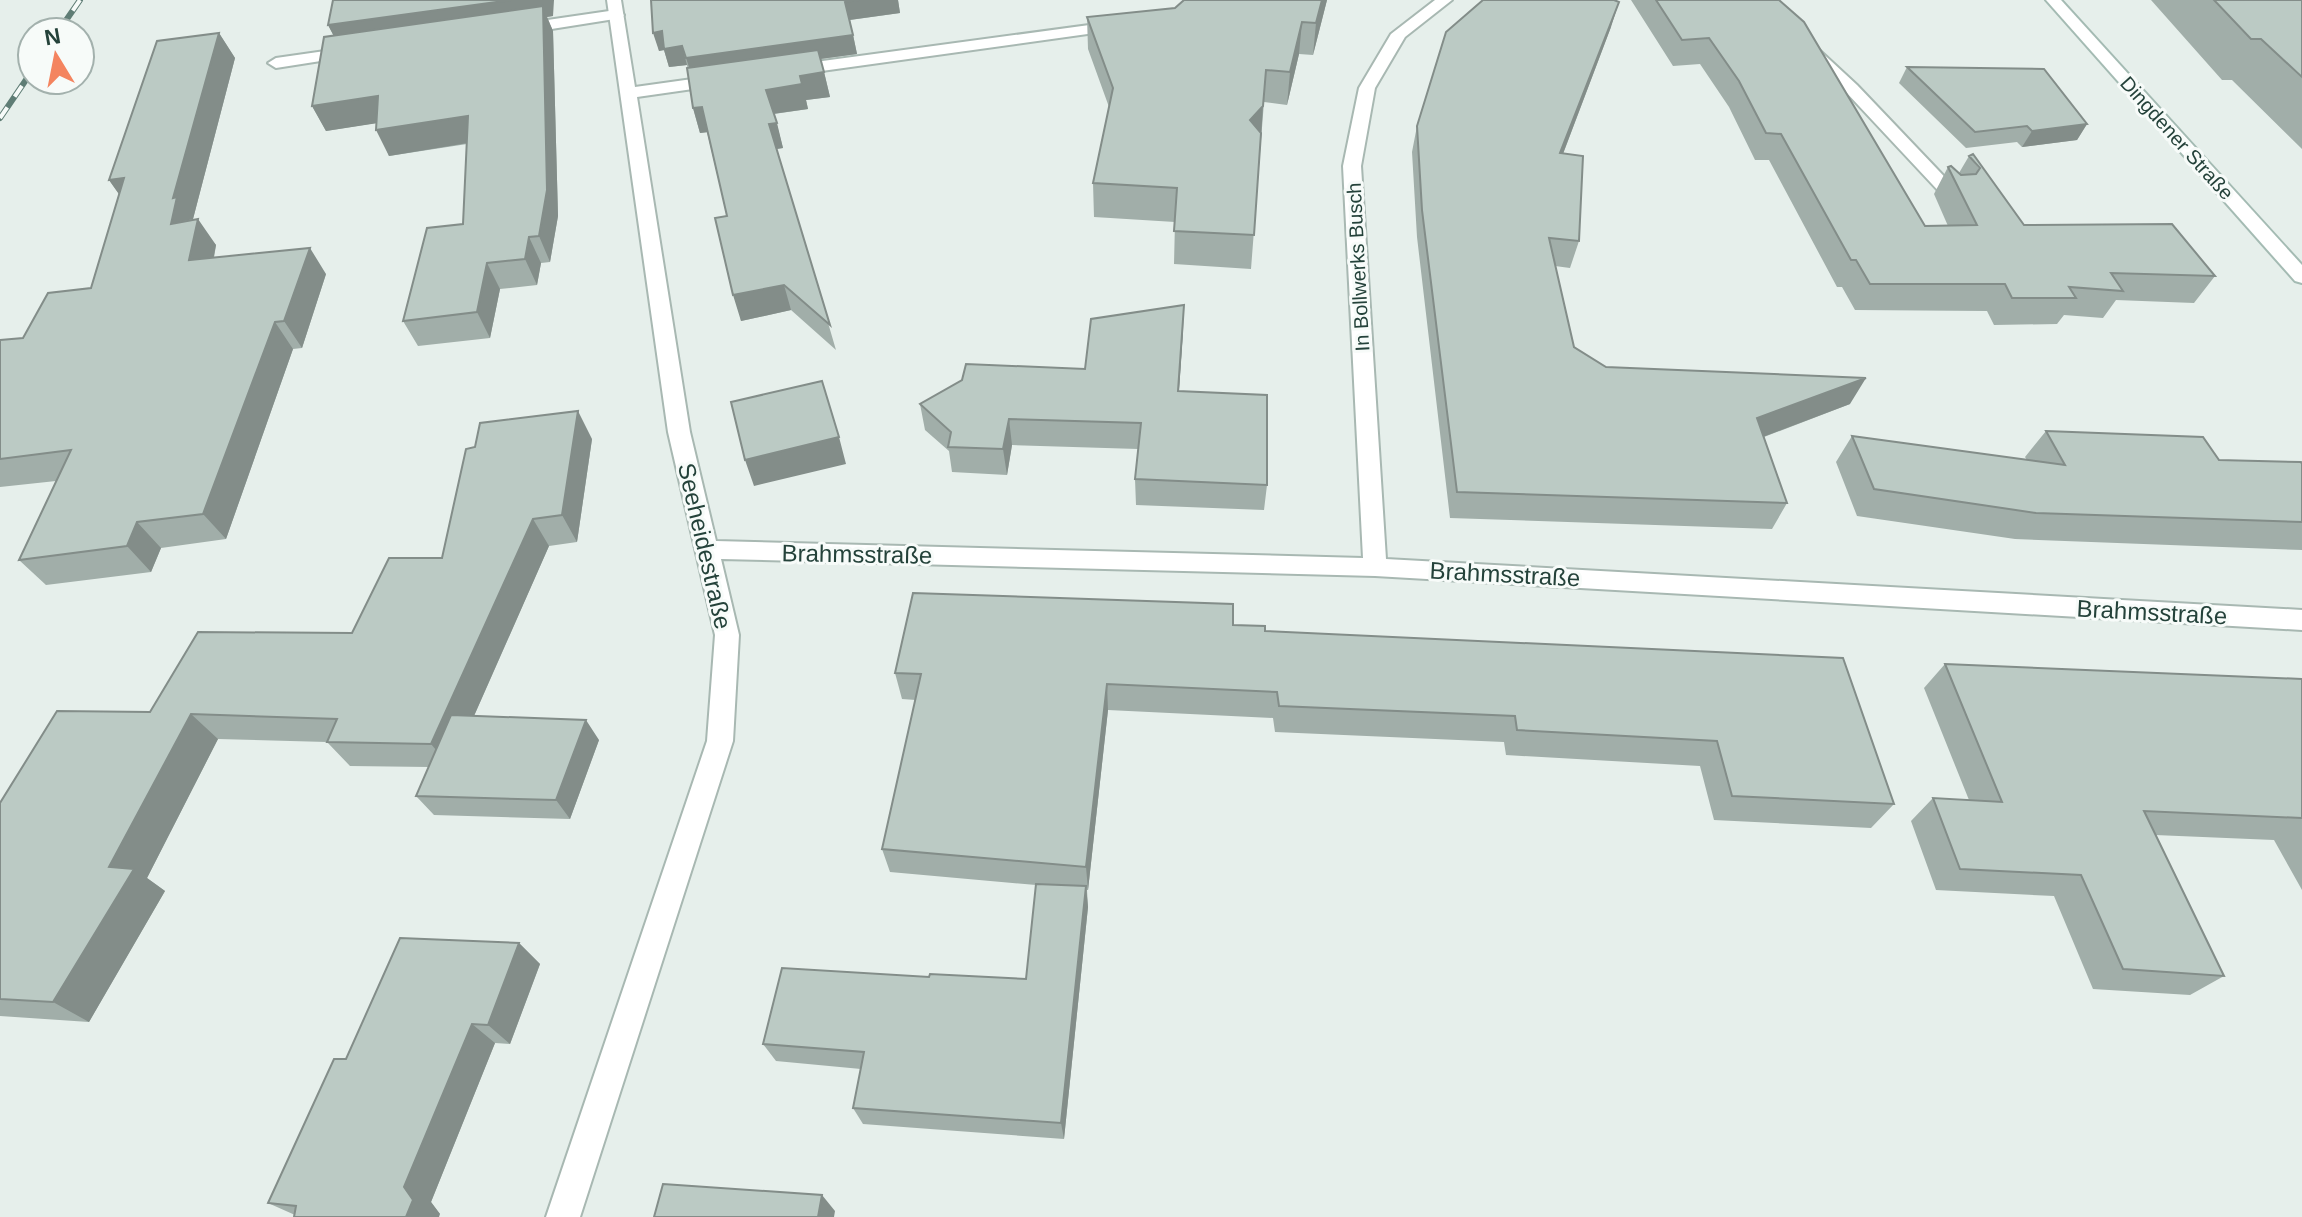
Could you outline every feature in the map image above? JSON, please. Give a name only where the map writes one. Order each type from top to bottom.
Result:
[{"type":"street","name":"In Bollwerks Busch","points":[[1375,567],[1352,166],[1367,88],[1399,34],[1445,0]]},
{"type":"street","name":"Dingdener Straße","points":[[2053,0],[2302,277]]},
{"type":"street","points":[[509,30],[615,7]]},
{"type":"street","name":"Seeheidestraße","points":[[563,1217],[720,741],[727,635],[679,432],[615,7]]},
{"type":"street","points":[[781,72],[1104,28]]},
{"type":"street","points":[[1798,39],[1851,88],[1952,195]]},
{"type":"street","points":[[276,63],[363,51]]},
{"type":"street","points":[[628,93],[735,78]]},
{"type":"street","name":"Brahmsstraße","points":[[706,550],[1375,567],[2302,620]]},
{"type":"building","points":[[333,0],[511,0],[328,25]]},
{"type":"building","points":[[651,0],[859,0],[845,2],[853,35],[686,58],[682,46],[664,49],[662,31],[653,33]]},
{"type":"building","points":[[1184,0],[1322,0],[1316,23],[1302,22],[1290,72],[1266,70],[1263,106],[1250,120],[1261,133],[1254,235],[1174,231],[1177,188],[1093,183],[1113,88],[1087,17],[1175,8]]},
{"type":"building","points":[[1483,0],[1619,2],[1560,153],[1583,156],[1579,241],[1549,238],[1574,347],[1606,367],[1866,378],[1757,418],[1787,503],[1457,492],[1422,210],[1417,126],[1446,32]]},
{"type":"building","points":[[1656,0],[1779,0],[1804,22],[1925,226],[1977,225],[1948,167],[1951,166],[1961,175],[1976,174],[1980,168],[1969,156],[1973,154],[2024,225],[2172,224],[2215,276],[2111,273],[2123,291],[2069,287],[2076,298],[2012,298],[2005,284],[1870,284],[1856,260],[1851,260],[1781,134],[1766,133],[1739,81],[1709,38],[1682,40]]},
{"type":"building","points":[[2214,0],[2302,0],[2302,77],[2261,39],[2251,39]]},
{"type":"building","points":[[543,6],[547,190],[539,236],[529,237],[525,259],[487,263],[477,312],[403,321],[427,228],[463,224],[468,116],[376,130],[378,96],[312,106],[324,37]]},
{"type":"building","points":[[219,33],[173,198],[177,197],[171,224],[198,219],[189,260],[310,248],[284,321],[275,322],[203,514],[137,522],[127,546],[19,560],[71,450],[0,459],[0,340],[23,338],[48,293],[91,288],[124,178],[109,180],[157,41]]},
{"type":"building","points":[[818,50],[824,72],[800,76],[802,84],[766,90],[777,123],[769,124],[830,325],[784,285],[733,295],[715,218],[727,216],[702,107],[693,108],[687,68]]},
{"type":"building","points":[[1907,67],[2044,69],[2087,124],[2032,131],[2027,126],[1975,132]]},
{"type":"building","points":[[1184,305],[1178,391],[1267,395],[1267,485],[1135,479],[1141,423],[1009,419],[1003,449],[948,447],[951,432],[920,404],[962,380],[966,364],[1085,369],[1091,319]]},
{"type":"building","points":[[822,381],[839,437],[745,460],[731,402]]},
{"type":"building","points":[[578,411],[562,515],[533,519],[431,744],[327,742],[337,719],[191,714],[109,867],[134,869],[53,1002],[0,999],[0,803],[57,711],[150,712],[198,632],[352,633],[389,558],[442,558],[466,449],[475,447],[480,423]]},
{"type":"building","points":[[2046,431],[2203,437],[2219,460],[2301,462],[2302,522],[2036,513],[1874,489],[1852,436],[2065,465]]},
{"type":"building","points":[[913,593],[1233,604],[1233,625],[1265,626],[1265,631],[1843,658],[1894,804],[1732,796],[1717,741],[1517,730],[1515,716],[1279,706],[1277,692],[1107,684],[1086,867],[882,849],[921,674],[895,673]]},
{"type":"building","points":[[1945,664],[2302,679],[2302,818],[2144,811],[2224,976],[2123,969],[2081,875],[1960,869],[1933,798],[2002,802]]},
{"type":"building","points":[[451,715],[586,720],[556,800],[416,796]]},
{"type":"building","points":[[1036,884],[1086,886],[1061,1123],[853,1108],[864,1052],[763,1044],[782,968],[1026,979]]},
{"type":"building","points":[[400,938],[519,943],[488,1025],[472,1024],[404,1187],[413,1200],[406,1217],[294,1217],[296,1206],[268,1203],[334,1059],[346,1059]]},
{"type":"building","points":[[663,1184],[822,1195],[818,1217],[654,1217]]},
{"type":"railway","points":[[69,16],[80,0]]},
{"type":"railway","points":[[0,118],[16,94]]}]
